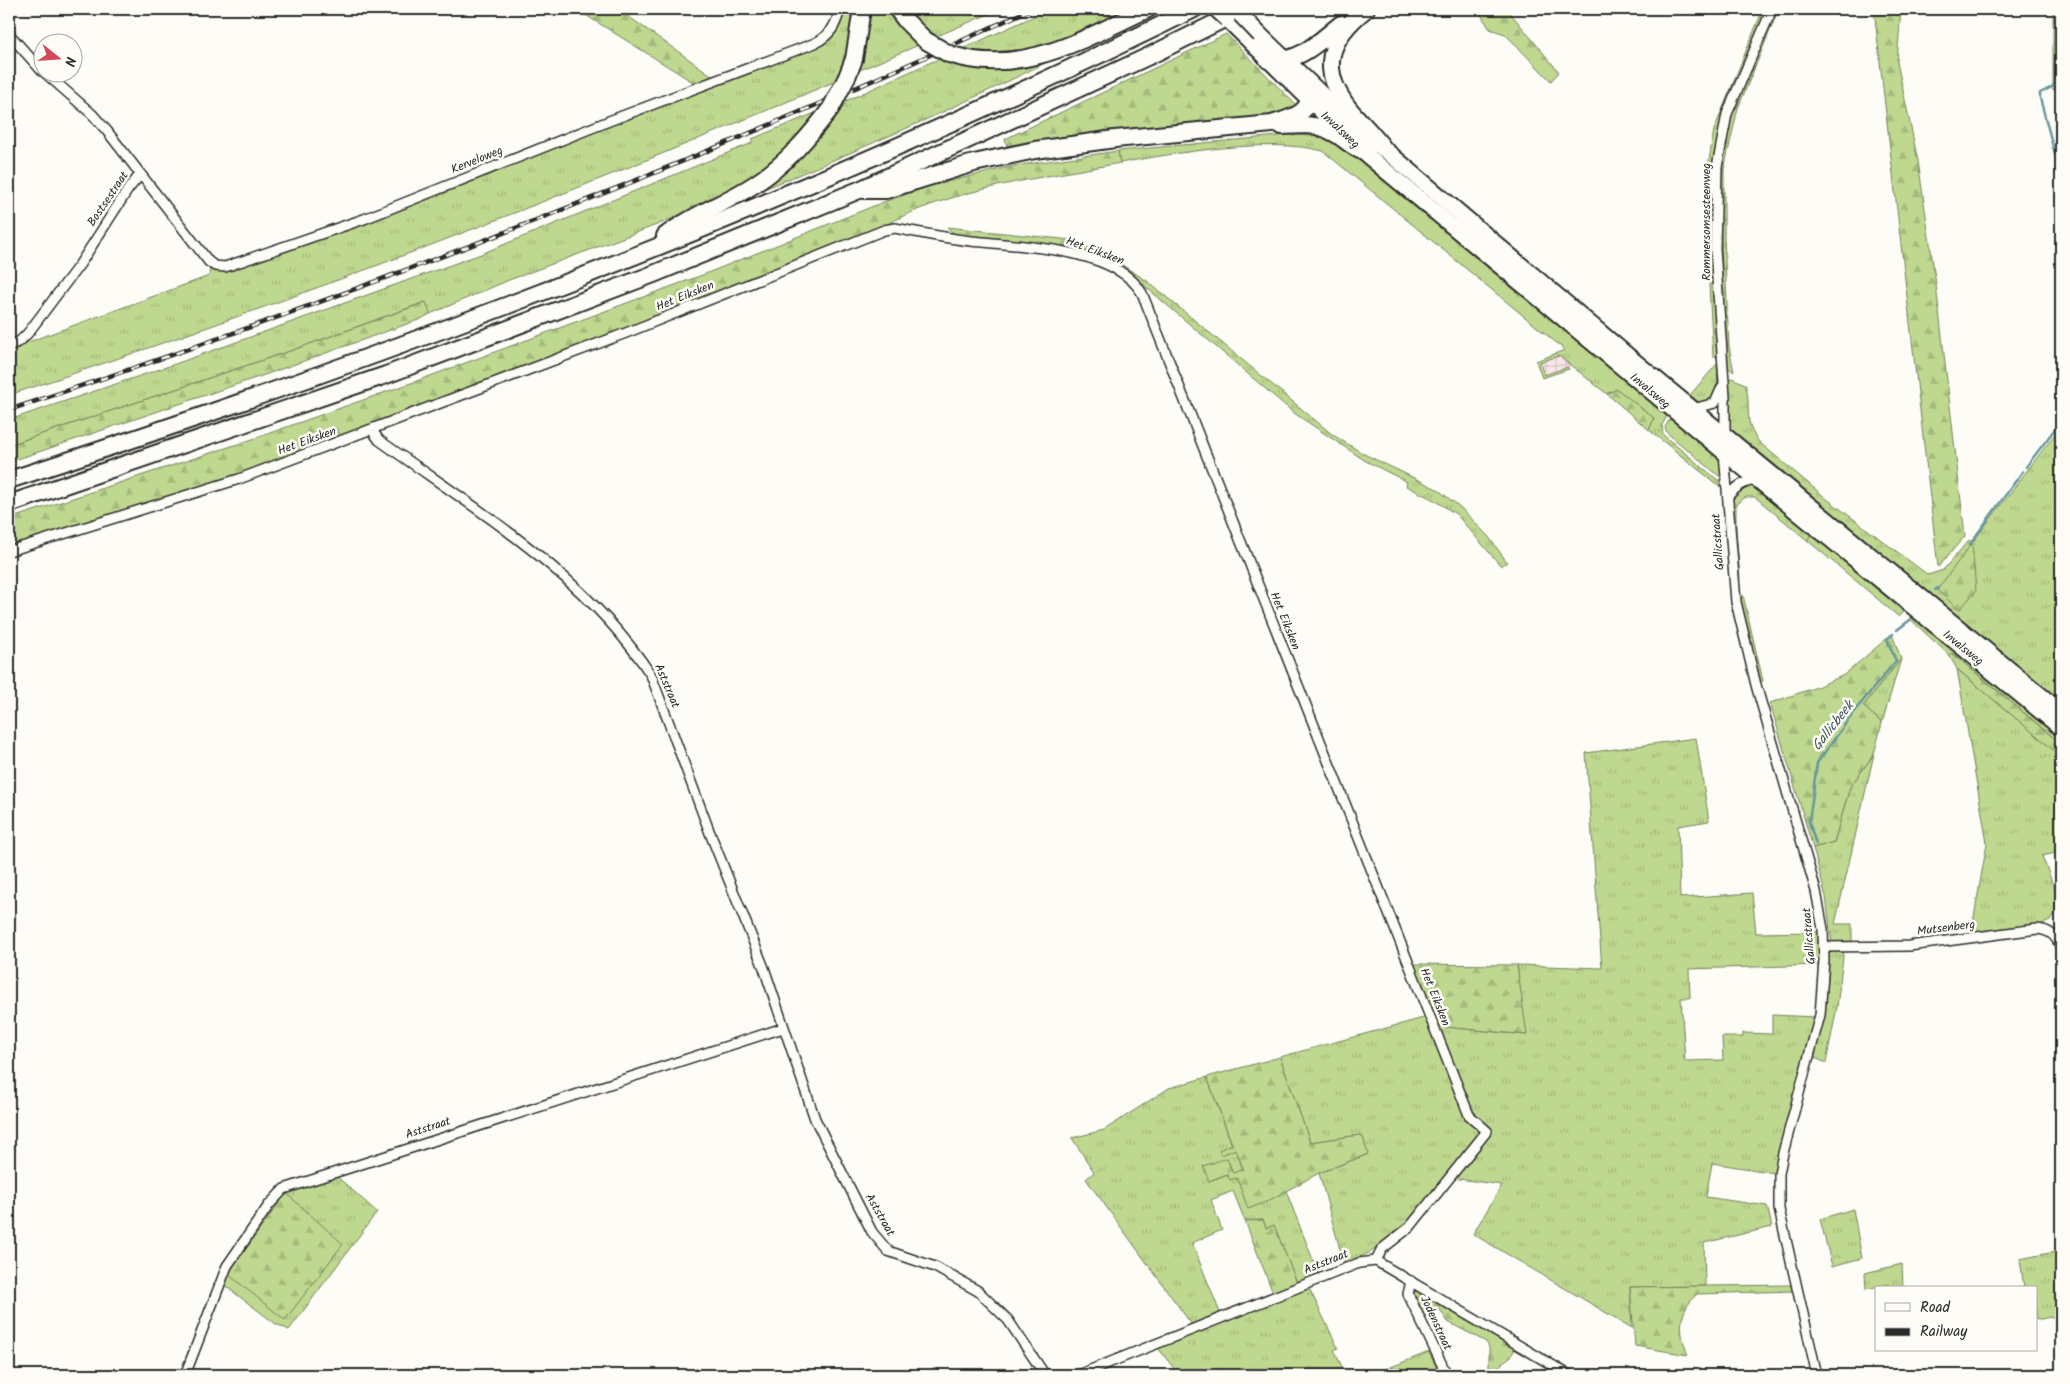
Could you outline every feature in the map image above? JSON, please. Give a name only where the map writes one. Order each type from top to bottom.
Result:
[{"type":"highway","points":[[640,255],[670,232],[755,184],[784,162],[807,139],[831,108],[847,78],[854,59],[862,9]]},
{"type":"highway","points":[[897,9],[906,22],[925,40],[950,54],[987,62],[1006,63],[1034,58],[1148,9]]},
{"type":"highway","points":[[9,480],[368,358],[640,255],[986,108],[1194,9]]},
{"type":"highway","points":[[1216,9],[1255,38]]},
{"type":"highway","points":[[1235,9],[1255,38]]},
{"type":"highway","points":[[9,504],[413,365],[642,279],[859,190],[1149,56],[1245,9]]},
{"type":"highway","points":[[1268,60],[1286,61],[1302,55],[1347,20],[1365,10]]},
{"type":"highway","points":[[1365,10],[1340,33],[1335,41],[1330,66],[1332,79],[1340,95],[1383,148]]},
{"type":"highway","name":"Invalsweg","points":[[1255,38],[1268,60],[1370,141],[1383,148],[1724,436],[2061,712]]},
{"type":"highway","name":"Invalsweg","points":[[1255,38],[1286,61],[1312,95],[1362,151],[1724,452],[2061,728]]},
{"type":"highway","points":[[859,190],[886,190],[974,163],[1035,150],[1115,139],[1272,124],[1294,118],[1312,95]]},
{"type":"highway","points":[[1272,124],[1281,126],[1316,126],[1332,131],[1351,146],[1362,151]]},
{"type":"street","name":"Kerveloweg","points":[[140,175],[210,262],[215,266],[232,266],[364,218],[609,121],[816,43],[825,38],[832,30],[837,22],[840,9]]},
{"type":"street","name":"Rommersomsesteenweg","points":[[1724,436],[1715,248],[1717,167],[1728,114],[1772,9]]},
{"type":"street","name":"Bostsestraat","points":[[9,34],[32,60]]},
{"type":"street","name":"Bostsestraat","points":[[9,346],[20,341],[28,333],[80,264],[129,188],[140,175],[92,114],[55,82]]},
{"type":"street","name":"Het Eiksken","points":[[9,550],[239,479],[372,430],[884,230],[895,228],[972,241],[1048,248],[1078,255],[1112,268],[1131,279],[1142,293],[1469,1116],[1487,1132],[1410,1227],[1382,1249],[1376,1261]]},
{"type":"street","points":[[1693,409],[1715,403],[1722,384]]},
{"type":"street","name":"Aststraat","points":[[372,430],[379,440],[517,539],[551,567],[610,619],[636,653],[651,675],[710,833],[764,968],[815,1120],[872,1232],[881,1245],[896,1256],[935,1267],[978,1291],[1008,1320],[1045,1375]]},
{"type":"street","name":"Gallicstraat","points":[[1724,452],[1736,602],[1756,685],[1816,891],[1824,946],[1823,991],[1819,1023],[1783,1153],[1777,1192],[1817,1375]]},
{"type":"street","name":"Gallicstraat","points":[[1728,496],[1735,488],[1746,481],[1758,480]]},
{"type":"street","name":"Mutsenberg","points":[[1824,946],[1909,946],[2037,929],[2050,932],[2059,942],[2061,949]]},
{"type":"street","name":"Aststraat","points":[[186,1375],[227,1266],[269,1205],[284,1189],[783,1028]]},
{"type":"street","points":[[1376,1261],[1569,1375]]},
{"type":"street","name":"Aststraat","points":[[1078,1375],[1359,1263],[1376,1261]]},
{"type":"street","name":"Jodenstraat","points":[[1411,1281],[1408,1294],[1447,1375]]},
{"type":"shaded area","points":[[1559,356],[1572,366],[1545,375],[1540,362]]},
{"type":"green space","points":[[576,9],[618,9],[714,77],[696,84]]},
{"type":"green space","points":[[843,9],[855,9],[852,34],[836,81],[632,166],[426,247],[114,360],[9,395],[9,349],[209,276],[210,266],[229,270],[240,267],[365,221],[814,46]]},
{"type":"green space","points":[[867,9],[892,9],[921,44],[853,73]]},
{"type":"green space","points":[[907,9],[1000,9],[935,37],[916,21]]},
{"type":"green space","points":[[1050,9],[1128,9],[1068,37],[1027,50],[1006,54],[962,49]]},
{"type":"green space","points":[[1477,9],[1507,9],[1559,72],[1551,81],[1505,34],[1490,29]]},
{"type":"green space","points":[[1763,9],[1768,9],[1723,118],[1717,139],[1712,237],[1708,238],[1709,160],[1714,130]]},
{"type":"green space","points":[[1776,9],[1779,9],[1738,108],[1724,169],[1724,238],[1729,347],[1734,372],[1725,365],[1719,177],[1733,110]]},
{"type":"green space","points":[[1874,9],[1901,9],[1897,62],[1918,161],[1936,285],[1965,536],[1938,567]]},
{"type":"green space","points":[[2053,9],[2060,9],[2059,88],[2053,90]]},
{"type":"green space","points":[[1226,34],[1299,108],[1290,116],[1008,150],[1005,139]]},
{"type":"green space","points":[[1061,55],[900,131],[735,201],[839,104],[929,63],[944,57],[986,69],[1007,69]]},
{"type":"green space","points":[[815,113],[815,117],[774,160],[740,186],[662,223],[509,280],[430,314],[425,302],[293,350],[9,445],[9,420],[178,363],[481,254],[752,143],[752,139]]},
{"type":"green space","points":[[1289,135],[1324,139],[1355,157],[1667,416],[1662,425],[1663,435],[1718,480],[1720,487],[1649,430],[1654,418],[1611,391],[1607,394],[1559,356],[1540,362],[1544,375],[1568,367],[1569,369],[1542,378],[1536,361],[1565,350],[1323,151],[1302,147],[1250,146],[1194,151],[1120,163],[1118,151]]},
{"type":"green space","points":[[1118,151],[1120,163],[1029,179],[936,203],[882,227],[637,326],[241,475],[9,547],[9,519],[247,441],[414,382],[705,274],[886,201],[934,185],[1013,166]]},
{"type":"green space","points":[[947,227],[1071,240],[1110,257],[1107,263],[1056,246],[954,234]]},
{"type":"green space","points":[[1707,249],[1712,249],[1717,357],[1713,356]]},
{"type":"green space","points":[[1110,257],[1147,281],[1333,435],[1364,454],[1437,489],[1461,508],[1488,536],[1507,562],[1501,566],[1456,514],[1406,486],[1407,482],[1364,460],[1294,413],[1134,277],[1107,263]]},
{"type":"green space","points":[[426,302],[430,314],[421,319],[273,372],[9,462],[9,445],[293,350]]},
{"type":"green space","points":[[1717,364],[1718,389],[1709,402],[1699,404],[1690,395]]},
{"type":"green space","points":[[1732,378],[1745,384],[1749,421],[1754,435],[1760,443],[1827,499],[1928,575],[1943,570],[1969,540],[1972,543],[2061,426],[2061,702],[1730,430],[1728,424],[1727,380]]},
{"type":"green space","points":[[1617,389],[1654,418],[1649,430],[1607,394]]},
{"type":"green space","points":[[1670,419],[1720,458],[1724,480],[1667,433],[1665,427]]},
{"type":"green space","points":[[1749,485],[1812,534],[1807,540],[1755,497],[1746,497],[1736,504],[1740,579],[1736,576],[1732,499],[1737,491]]},
{"type":"green space","points":[[1812,534],[1904,612],[1899,617],[1807,540]]},
{"type":"green space","points":[[1972,543],[1976,591],[1959,610],[1937,590]]},
{"type":"green space","points":[[1743,595],[1763,681],[1759,682],[1740,602]]},
{"type":"green space","points":[[1911,616],[2061,739],[2061,744],[1953,653],[1949,655],[1909,618]]},
{"type":"green space","points":[[1892,634],[1901,659],[1863,706],[1882,723],[1874,754],[1850,787],[1834,842],[1813,848],[1770,703],[1817,687],[1844,675]]},
{"type":"green space","points":[[1952,653],[2061,744],[2061,756],[1957,669],[1949,655]]},
{"type":"green space","points":[[1901,659],[1882,723],[1863,706]]},
{"type":"green space","points":[[1957,669],[2061,756],[2061,852],[2042,856],[2061,905],[2050,921],[2038,926],[1971,934],[1987,843]]},
{"type":"green space","points":[[1696,738],[1709,821],[1678,826],[1680,898],[1752,893],[1756,933],[1819,932],[1821,965],[1689,969],[1690,998],[1681,998],[1685,1061],[1723,1060],[1722,1037],[1743,1037],[1743,1033],[1772,1034],[1772,1015],[1816,1017],[1775,1173],[1712,1163],[1706,1197],[1767,1206],[1772,1227],[1704,1243],[1705,1286],[1630,1287],[1632,1328],[1473,1234],[1502,1185],[1452,1178],[1490,1132],[1473,1115],[1436,1026],[1526,1035],[1517,965],[1602,968],[1586,753]]},
{"type":"green space","points":[[1874,754],[1835,924],[1852,924],[1852,944],[1832,944],[1826,897],[1813,848],[1834,842],[1850,787]]},
{"type":"green space","points":[[1844,949],[1837,1007],[1826,1063],[1815,1058],[1827,991],[1829,954],[1834,950]]},
{"type":"green space","points":[[1412,964],[1517,965],[1527,1035],[1436,1026]]},
{"type":"green space","points":[[1427,1017],[1478,1128],[1478,1138],[1409,1224],[1371,1252],[1344,1264],[1319,1173],[1368,1154],[1360,1135],[1310,1142],[1280,1057]]},
{"type":"green space","points":[[1280,1057],[1310,1142],[1360,1135],[1363,1137],[1368,1154],[1319,1173],[1266,1202],[1248,1209],[1237,1178],[1230,1180],[1227,1174],[1209,1181],[1203,1166],[1227,1158],[1233,1173],[1243,1169],[1236,1149],[1221,1155],[1219,1150],[1232,1144],[1207,1077]]},
{"type":"green space","points":[[1207,1077],[1232,1145],[1221,1155],[1236,1149],[1243,1170],[1233,1174],[1227,1158],[1209,1181],[1228,1174],[1237,1178],[1266,1202],[1286,1191],[1319,1275],[1297,1283],[1274,1226],[1266,1228],[1263,1220],[1245,1221],[1233,1191],[1211,1200],[1222,1230],[1192,1243],[1221,1315],[1192,1325],[1086,1179],[1094,1172],[1072,1138],[1104,1130],[1169,1088]]},
{"type":"green space","points":[[334,1174],[377,1212],[289,1330],[276,1324],[224,1285],[228,1274],[286,1193]]},
{"type":"green space","points":[[286,1193],[343,1244],[285,1320],[228,1274]]},
{"type":"green space","points":[[1853,1209],[1862,1258],[1832,1266],[1820,1219]]},
{"type":"green space","points":[[1263,1220],[1266,1228],[1274,1225],[1297,1283],[1273,1293],[1245,1221]]},
{"type":"green space","points":[[2055,1252],[2061,1303],[2060,1315],[2038,1320],[2038,1286],[2024,1286],[2020,1259]]},
{"type":"green space","points":[[1902,1264],[1903,1286],[1890,1286],[1889,1284],[1866,1289],[1865,1273]]},
{"type":"green space","points":[[1792,1285],[1793,1291],[1697,1294],[1683,1315],[1681,1330],[1688,1355],[1635,1346],[1630,1287]]},
{"type":"green space","points":[[1309,1288],[1338,1348],[1334,1350],[1346,1375],[1179,1375],[1158,1348]]},
{"type":"green space","points":[[1417,1290],[1516,1347],[1511,1356],[1489,1375],[1483,1375],[1489,1368],[1489,1347],[1486,1342],[1448,1322],[1439,1308],[1424,1316],[1414,1294]]},
{"type":"green space","points":[[1429,1352],[1440,1375],[1371,1375]]},
{"type":"waterway","points":[[2057,9],[2055,83],[2052,87],[2040,93],[2040,98],[2061,177]]},
{"type":"waterway","name":"Gallicbeek","points":[[2026,467],[2061,421]]},
{"type":"waterway","name":"Gallicbeek","points":[[1970,544],[2023,471]]},
{"type":"waterway","name":"Gallicbeek","points":[[1897,630],[1910,620]]},
{"type":"waterway","name":"Gallicbeek","points":[[1816,844],[1809,822],[1817,763],[1857,708],[1896,661],[1887,639],[1893,634]]},
{"type":"railway","points":[[9,410],[269,320],[526,224],[780,120],[906,66],[1031,9]]}]
